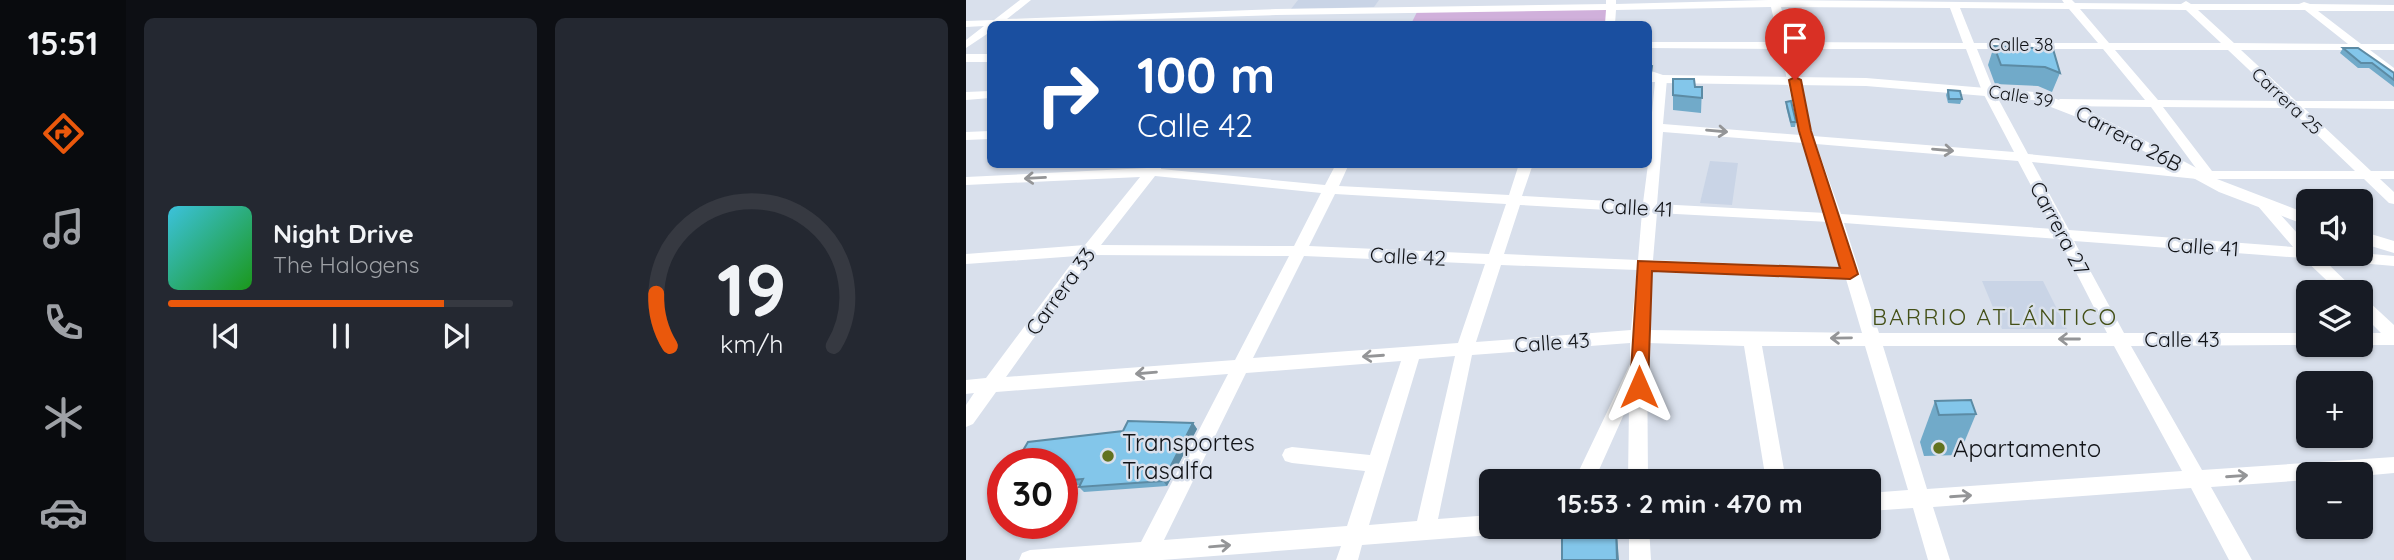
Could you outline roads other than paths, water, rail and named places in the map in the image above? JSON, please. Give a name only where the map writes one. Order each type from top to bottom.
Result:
[{"type":"main road","points":[[966,58],[987,58]]},
{"type":"main road","name":"Calle 39","points":[[1653,77],[1866,82],[1988,90],[2024,94],[2060,103]]},
{"type":"main road","name":"Carrera 26B","points":[[2060,103],[2093,117],[2202,175]]},
{"type":"main road","points":[[2202,175],[2264,205],[2296,216]]},
{"type":"main road","points":[[2373,241],[2394,247]]},
{"type":"street","points":[[998,21],[1026,0]]},
{"type":"street","points":[[1269,21],[1284,0]]},
{"type":"street","points":[[1774,2],[1808,139],[1835,218],[1939,560]]},
{"type":"street","name":"Carrera 27","points":[[1953,2],[1988,90],[2119,339],[2241,560]]},
{"type":"street","points":[[1080,21],[1420,5],[1611,3],[2185,3],[2394,8]]},
{"type":"street","points":[[1610,21],[1611,3]]},
{"type":"street","points":[[2069,3],[2154,103],[2202,175]]},
{"type":"street","name":"Carrera 25","points":[[2185,3],[2394,200]]},
{"type":"street","points":[[2302,4],[2394,74]]},
{"type":"street","points":[[1412,21],[1420,5]]},
{"type":"street","points":[[966,24],[987,25]]},
{"type":"street","points":[[966,45],[987,29]]},
{"type":"street","name":"Calle 38","points":[[1652,45],[2103,44],[2394,47]]},
{"type":"street","points":[[1652,154],[1653,77]]},
{"type":"street","points":[[966,96],[987,95]]},
{"type":"street","name":"Calle 39","points":[[2060,103],[2394,106]]},
{"type":"street","points":[[1653,127],[2023,157],[2202,175],[2394,175]]},
{"type":"street","points":[[966,136],[987,135]]},
{"type":"street","name":"Calle 41","points":[[966,181],[1155,168],[1331,190],[1835,218],[2296,253]]},
{"type":"street","name":"Carrera 33","points":[[966,419],[1089,250],[1155,168]]},
{"type":"street","points":[[1144,556],[1341,168]]},
{"type":"street","points":[[1426,529],[1465,349],[1492,260],[1524,168]]},
{"type":"street","points":[[1638,469],[1639,335],[1651,168]]},
{"type":"street","points":[[2264,205],[2296,240]]},
{"type":"street","name":"Calle 42","points":[[966,260],[1089,250],[1301,251],[1850,274]]},
{"type":"street","name":"Calle 41","points":[[2373,259],[2394,261]]},
{"type":"street","points":[[2322,266],[2336,280]]},
{"type":"street","points":[[2373,316],[2394,337]]},
{"type":"street","name":"Calle 43","points":[[966,387],[1639,335],[1752,340],[2296,339]]},
{"type":"street","points":[[2373,338],[2394,337]]},
{"type":"street","points":[[1752,340],[1774,469]]},
{"type":"street","points":[[1347,560],[1412,353]]},
{"type":"street","points":[[1590,469],[1639,364]]},
{"type":"street","points":[[1292,455],[1376,464]]},
{"type":"street","points":[[1881,501],[2394,466]]},
{"type":"street","points":[[1030,560],[1144,556],[1354,534],[1479,526]]},
{"type":"street","points":[[1639,539],[1640,560]]},
{"type":"place","name":"Apartamento","points":[[1939,448]]},
{"type":"place","name":"Transportes Trasalfa","points":[[1108,456]]},
{"type":"district","name":"BARRIO ATLÁNTICO","points":[[1995,316]]}]
